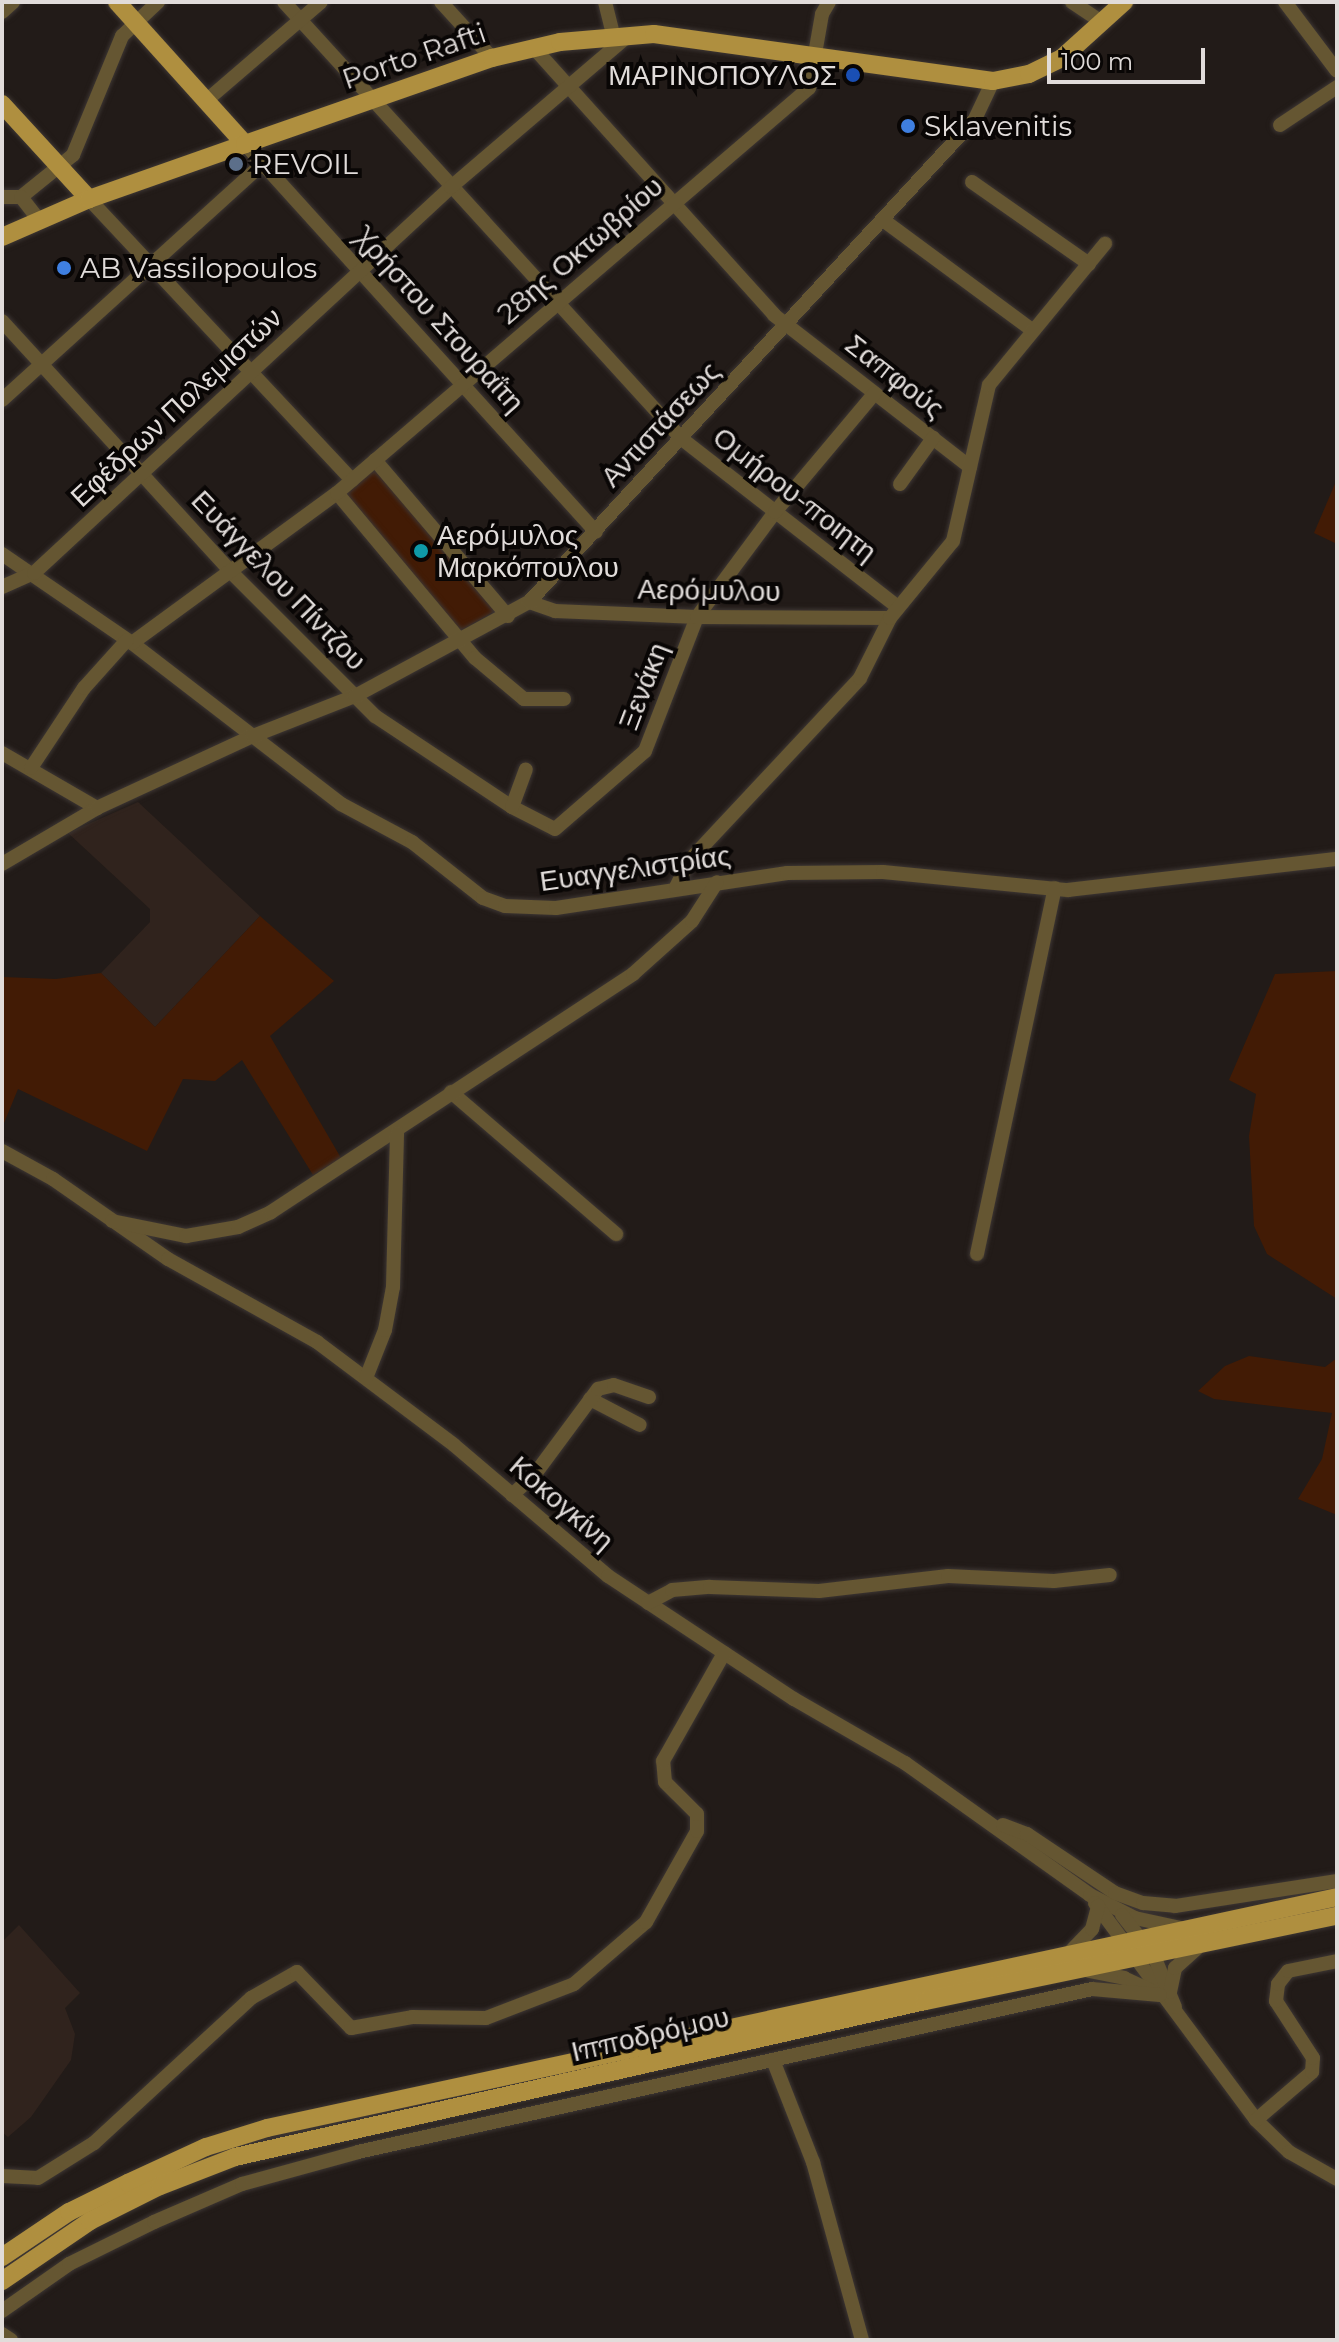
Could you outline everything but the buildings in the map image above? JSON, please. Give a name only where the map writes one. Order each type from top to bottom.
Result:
[{"type":"main road","points":[[117,2],[245,144]]},
{"type":"main road","name":"Porto Rafti","points":[[2,237],[89,199],[492,58],[534,48],[622,34],[993,81],[1048,66],[1124,2]]},
{"type":"main road","points":[[2,104],[89,199]]},
{"type":"main road","name":"Ιπποδρόμου","points":[[2,2281],[90,2221],[160,2186],[235,2157],[925,2001],[1145,1958],[1198,1937],[1337,1897]]},
{"type":"main road","name":"Ιπποδρόμου","points":[[2,2257],[69,2212],[116,2189],[206,2147],[267,2128],[1134,1941],[1198,1937],[1337,1916]]},
{"type":"street","points":[[2,12],[13,2]]},
{"type":"street","points":[[2,197],[21,197],[73,155],[122,36],[158,2]]},
{"type":"street","name":"Ομήρου-ποιητη","points":[[284,2],[682,439],[894,612]]},
{"type":"street","points":[[207,100],[321,2]]},
{"type":"street","points":[[441,2],[492,58]]},
{"type":"street","points":[[605,2],[622,34]]},
{"type":"street","name":"28ης Οκτωβρίου","points":[[31,768],[84,688],[129,641],[231,572],[337,493],[809,88],[822,14],[829,2]]},
{"type":"street","points":[[1072,2],[1102,22]]},
{"type":"street","points":[[1285,2],[1337,71]]},
{"type":"street","name":"Εφέδρων Πολεμιστών","points":[[2,587],[34,573],[253,374],[451,187],[622,34]]},
{"type":"street","name":"Σαπφούς","points":[[534,48],[565,87],[788,325],[970,467]]},
{"type":"street","name":"Αντιστάσεως","points":[[2,864],[97,808],[253,736],[355,696],[529,602],[975,119],[993,81]]},
{"type":"street","points":[[1280,125],[1337,87]]},
{"type":"street","name":"Χρήστου Στουραΐτη","points":[[245,144],[596,532]]},
{"type":"street","points":[[2,400],[263,163]]},
{"type":"street","points":[[972,182],[1089,264]]},
{"type":"street","points":[[21,197],[40,221]]},
{"type":"street","points":[[89,199],[352,480]]},
{"type":"street","points":[[883,220],[1032,330]]},
{"type":"street","points":[[676,887],[689,861],[860,678],[894,612],[953,541],[985,393],[1032,330],[1105,244]]},
{"type":"street","name":"Ευάγγελου Πίντζου","points":[[2,321],[231,572],[375,716],[512,807],[555,829]]},
{"type":"street","name":"Ξενάκη","points":[[555,829],[645,751],[697,617],[775,512],[875,393]]},
{"type":"street","points":[[900,484],[933,438]]},
{"type":"street","points":[[375,460],[508,616]]},
{"type":"street","points":[[337,493],[461,641],[524,699],[564,699]]},
{"type":"street","name":"Ευαγγελιστρίας","points":[[2,554],[34,573],[129,641],[341,804],[412,842],[494,902],[546,909],[676,887],[787,873],[883,872],[1055,888],[1337,859]]},
{"type":"street","name":"Αερόμυλου","points":[[529,602],[555,611],[697,617],[894,612]]},
{"type":"street","points":[[2,753],[97,808]]},
{"type":"street","points":[[512,807],[526,769]]},
{"type":"street","points":[[112,1221],[186,1236],[238,1227],[397,1133],[451,1092],[633,974],[692,921],[717,882]]},
{"type":"street","points":[[977,1254],[1055,888]]},
{"type":"street","points":[[451,1092],[616,1234]]},
{"type":"street","points":[[366,1378],[381,1343],[392,1299],[397,1133]]},
{"type":"street","name":"Κοκογκίνη","points":[[2,1151],[168,1259],[277,1316],[366,1378],[597,1568],[724,1653],[905,1763],[1094,1900]]},
{"type":"street","points":[[512,1495],[535,1474],[590,1399],[605,1386],[649,1397]]},
{"type":"street","points":[[590,1399],[640,1425]]},
{"type":"street","points":[[648,1603],[672,1590],[710,1587],[819,1591],[948,1576],[1054,1581],[1110,1575]]},
{"type":"street","points":[[2,2176],[38,2178],[94,2143],[251,1998],[297,1972],[351,2028],[412,2017],[486,2018],[574,1984],[646,1922],[697,1831],[697,1814],[665,1782],[663,1761],[724,1653]]},
{"type":"street","points":[[980,1816],[1027,1834],[1115,1893],[1143,1903],[1175,1906],[1337,1881]]},
{"type":"street","points":[[1094,1900],[1154,1924],[1198,1937],[1181,1960],[1165,1994]]},
{"type":"street","points":[[1094,1900],[1134,1941]]},
{"type":"street","points":[[1066,1955],[1085,1940],[1094,1900]]},
{"type":"street","points":[[1116,1910],[1180,2018],[1256,2120],[1289,2152],[1337,2179]]},
{"type":"street","points":[[1256,2120],[1312,2072],[1313,2058],[1276,2001],[1278,1984],[1288,1971],[1337,1961]]},
{"type":"street","points":[[1085,1971],[1124,1978],[1165,1994]]},
{"type":"street","points":[[2,2311],[69,2264],[242,2184],[358,2152],[1092,1989],[1165,1994]]},
{"type":"street","points":[[773,2060],[813,2162],[862,2340]]},
{"type":"street","points":[[2,2334],[11,2340]]},
{"type":"shaded area","points":[[376,467],[497,610],[458,632],[344,495]]},
{"type":"shaded area","points":[[1337,479],[1337,544],[1314,533]]},
{"type":"shaded area","points":[[138,802],[260,916],[155,1027],[101,973],[150,922],[150,909],[68,833]]},
{"type":"shaded area","points":[[260,916],[334,981],[270,1036],[341,1158],[313,1175],[242,1060],[215,1081],[183,1079],[147,1151],[18,1089],[2,1128],[2,977],[56,979],[101,973],[155,1027]]},
{"type":"shaded area","points":[[1337,971],[1337,1299],[1267,1254],[1254,1226],[1249,1136],[1256,1094],[1229,1080],[1275,974]]},
{"type":"shaded area","points":[[1249,1356],[1325,1367],[1337,1358],[1337,1515],[1298,1499],[1322,1459],[1332,1413],[1214,1399],[1198,1391],[1225,1366]]},
{"type":"shaded area","points":[[19,1925],[80,1993],[65,2008],[75,2034],[71,2060],[31,2117],[8,2137],[2,2132],[2,1942]]},
{"type":"place","name":"ΜΑΡΙΝΟΠΟΥΛΟΣ","points":[[853,75]]},
{"type":"place","name":"Sklavenitis","points":[[908,126]]},
{"type":"place","name":"REVOIL","points":[[236,164]]},
{"type":"place","name":"AB Vassilopoulos","points":[[64,268]]},
{"type":"place","name":"Αερόμυλος Μαρκόπουλου","points":[[421,551]]}]
